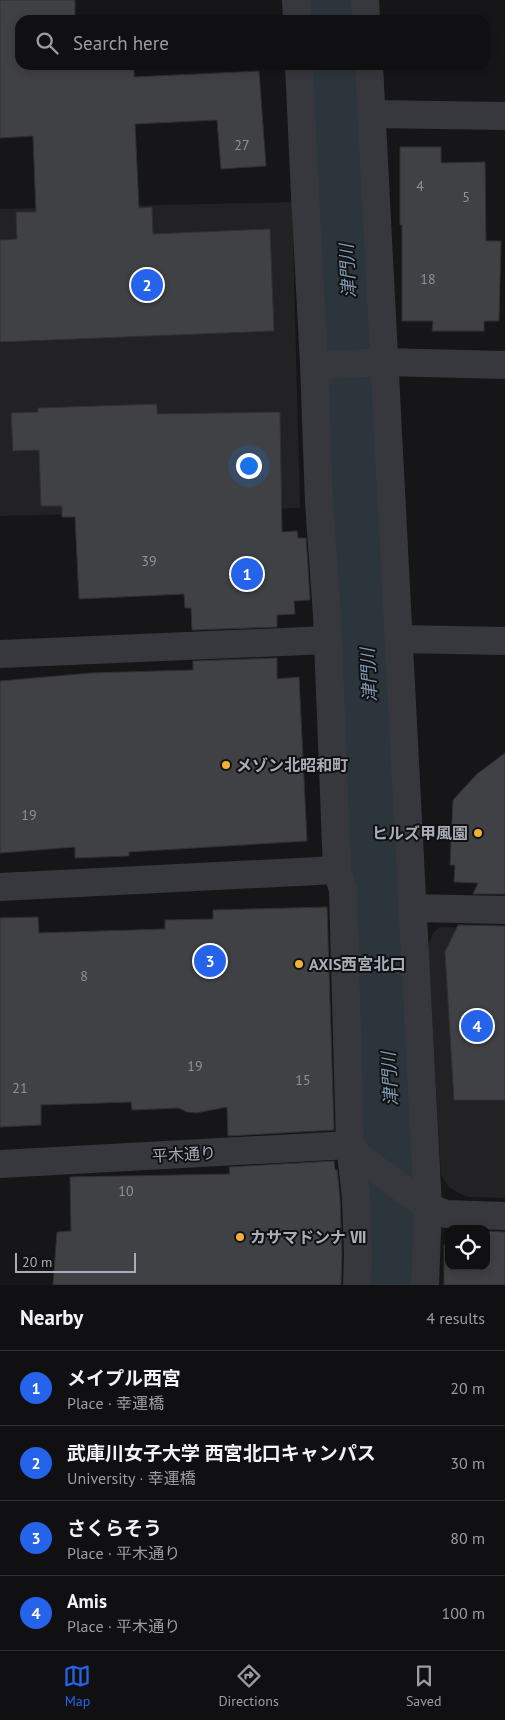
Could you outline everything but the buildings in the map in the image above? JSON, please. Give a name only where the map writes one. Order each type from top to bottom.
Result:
[{"type":"street","points":[[296,0],[297,15]]},
{"type":"street","points":[[365,0],[366,15]]},
{"type":"street","points":[[299,70],[305,195],[320,364],[319,502],[328,628],[337,870],[343,890],[356,1152],[357,1285]]},
{"type":"street","points":[[369,70],[379,362],[400,639],[413,908],[425,1285]]},
{"type":"street","points":[[371,114],[505,116]]},
{"type":"street","points":[[320,364],[379,362],[505,365]]},
{"type":"street","points":[[0,654],[328,628]]},
{"type":"street","points":[[400,639],[505,641]]},
{"type":"street","points":[[0,887],[337,870]]},
{"type":"street","points":[[413,908],[505,910]]},
{"type":"street","points":[[356,1152],[421,1202],[446,1214],[505,1216]]},
{"type":"street","name":"平木通り","points":[[0,1164],[356,1152]]},
{"type":"shaded area","points":[[292,202],[300,508],[0,516],[0,209]]},
{"type":"shaded area","points":[[440,927],[505,929],[505,1198],[469,1197],[458,1193],[448,1186],[441,1174],[428,946],[433,933]]},
{"type":"waterway","name":"津門川","points":[[333,0],[334,15]]},
{"type":"waterway","name":"津門川","points":[[337,70],[398,1221],[396,1285]]},
{"type":"place","name":"武庫川女子大学 西宮北口キャンパス","points":[[147,285]]},
{"type":"place","name":"メイプル西宮","points":[[247,574]]},
{"type":"place","name":"メゾン北昭和町","points":[[226,765]]},
{"type":"place","name":"ヒルズ甲風園","points":[[478,833]]},
{"type":"place","name":"さくらそう","points":[[210,961]]},
{"type":"place","name":"AXIS西宮北口","points":[[299,964]]},
{"type":"place","name":"Amis","points":[[477,1026]]},
{"type":"place","name":"カサマドンナ Ⅶ","points":[[240,1237]]}]
